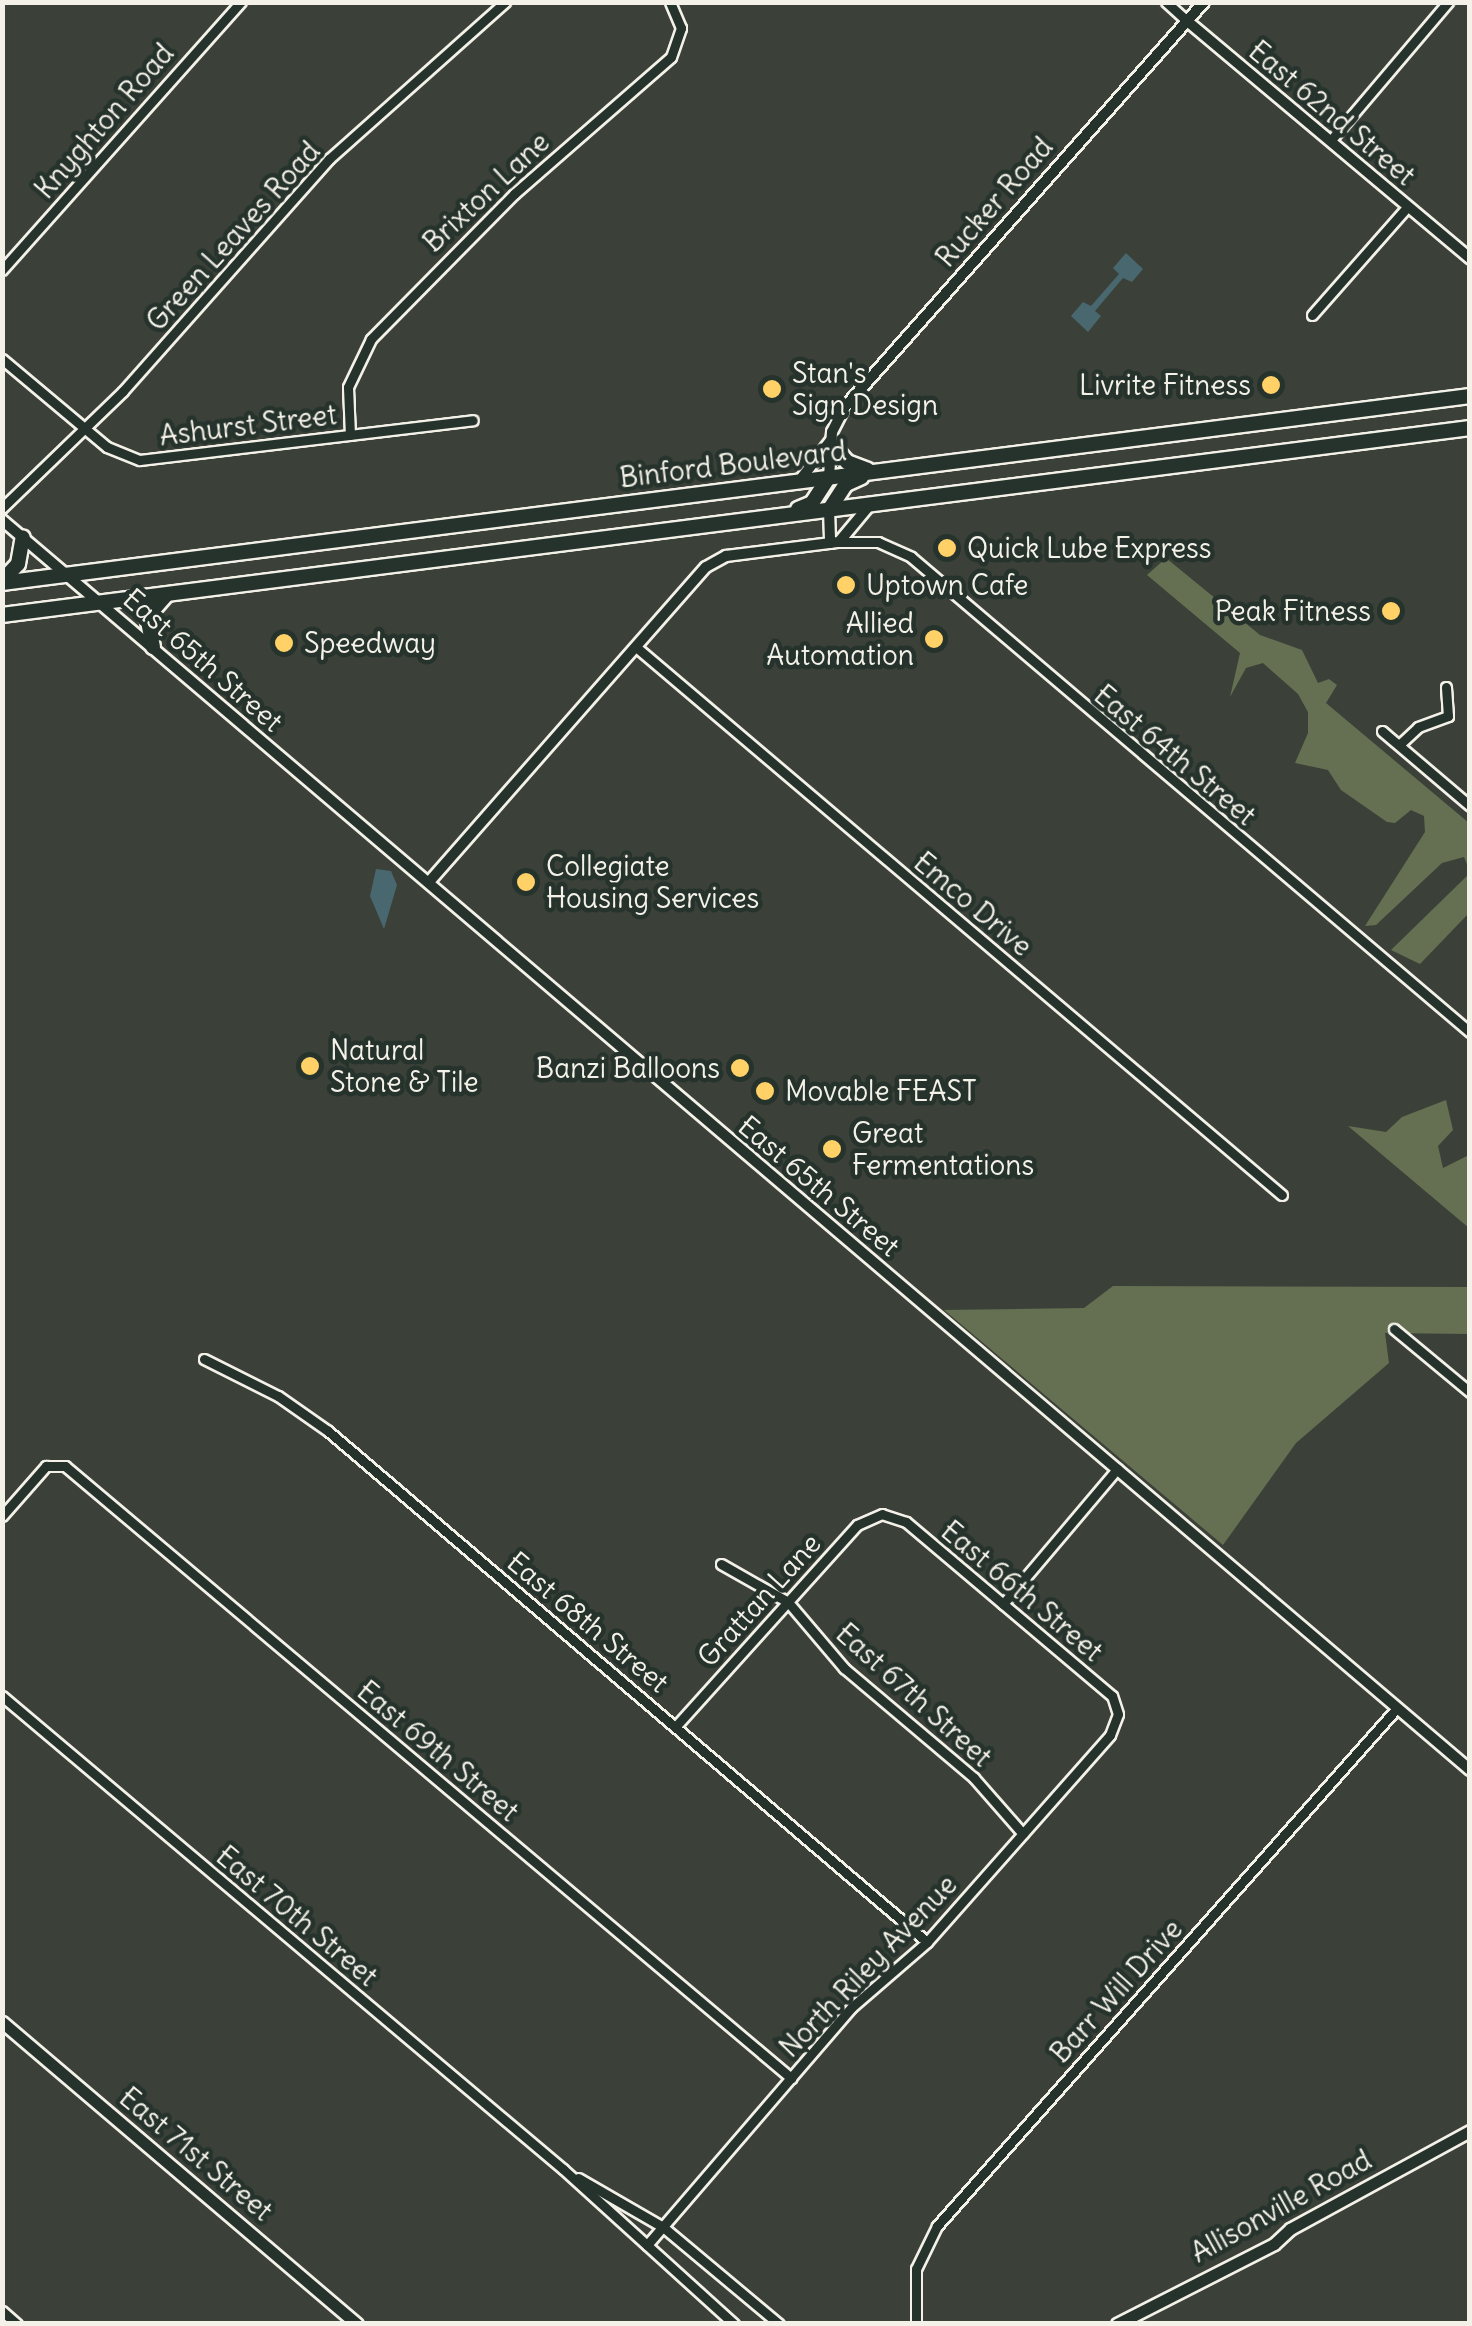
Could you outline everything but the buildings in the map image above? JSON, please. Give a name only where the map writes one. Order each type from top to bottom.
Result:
[{"type":"main road","name":"Binford Boulevard","points":[[2,582],[1470,396]]},
{"type":"main road","name":"Binford Boulevard","points":[[2,614],[1470,428]]},
{"type":"main road","points":[[832,444],[847,462],[873,472]]},
{"type":"main road","points":[[829,510],[846,484],[873,472]]},
{"type":"main road","points":[[788,514],[812,503],[828,477]]},
{"type":"main road","points":[[2,582],[20,560],[23,538]]},
{"type":"main road","points":[[152,647],[147,617],[167,594]]},
{"type":"main road","name":"East 71st Street","points":[[2,2022],[358,2324]]},
{"type":"main road","name":"Allisonville Road","points":[[1117,2324],[1274,2244],[1290,2229],[1470,2132]]},
{"type":"street","name":"Knyghton Road","points":[[2,270],[242,2]]},
{"type":"street","name":"Green Leaves Road","points":[[2,508],[85,430],[330,159],[505,2]]},
{"type":"street","name":"Brixton Lane","points":[[350,435],[348,387],[371,339],[504,204],[668,60],[680,32],[670,2]]},
{"type":"street","name":"East 62nd Street","points":[[1166,2],[1470,258]]},
{"type":"street","name":"Rucker Road","points":[[828,477],[836,420],[858,391],[1204,2]]},
{"type":"street","points":[[1331,140],[1448,2]]},
{"type":"street","points":[[1312,315],[1408,206]]},
{"type":"street","name":"Ashurst Street","points":[[2,359],[119,454],[149,460],[473,420]]},
{"type":"street","name":"Rucker Road","points":[[800,480],[832,444]]},
{"type":"street","points":[[429,882],[716,560],[835,542],[856,514],[872,504]]},
{"type":"street","points":[[829,510],[835,542]]},
{"type":"street","name":"East 65th Street","points":[[2,520],[1470,1770]]},
{"type":"street","name":"East 64th Street","points":[[835,542],[878,542],[911,557],[1470,1032]]},
{"type":"street","name":"Emco Drive","points":[[636,647],[1282,1195]]},
{"type":"street","points":[[1398,745],[1422,724],[1448,716],[1446,687]]},
{"type":"street","points":[[1382,731],[1470,806]]},
{"type":"street","points":[[1394,1329],[1470,1392]]},
{"type":"street","name":"East 68th Street","points":[[204,1359],[278,1396],[328,1430],[927,1942]]},
{"type":"street","name":"East 69th Street","points":[[2,1516],[54,1464],[66,1466],[791,2078]]},
{"type":"street","points":[[1003,1604],[1117,1470]]},
{"type":"street","name":"Grattan Lane","points":[[676,1726],[857,1525],[882,1514]]},
{"type":"street","name":"East 66th Street","points":[[882,1514],[906,1522],[1112,1696],[1118,1717]]},
{"type":"street","name":"East 67th Street","points":[[721,1564],[788,1602],[844,1668],[974,1778],[1022,1834]]},
{"type":"street","name":"East 70th Street","points":[[2,1696],[563,2169],[734,2324]]},
{"type":"street","name":"Barr Will Drive","points":[[916,2324],[916,2269],[937,2226],[1396,1708]]},
{"type":"street","name":"North Riley Avenue","points":[[647,2246],[852,2007],[927,1942],[1110,1735],[1118,1717]]},
{"type":"street","name":"East 70th Street","points":[[563,2169],[662,2227],[779,2324]]},
{"type":"street","points":[[2,2311],[17,2324]]},
{"type":"green space","points":[[1166,558],[1260,635],[1302,650],[1318,683],[1329,679],[1337,685],[1326,703],[1469,823],[1469,869],[1464,857],[1442,863],[1376,925],[1365,926],[1425,832],[1424,816],[1411,810],[1395,823],[1387,822],[1341,790],[1328,770],[1295,763],[1308,733],[1308,712],[1298,694],[1263,663],[1246,668],[1230,697],[1240,653],[1147,575]]},
{"type":"green space","points":[[1469,874],[1469,913],[1420,964],[1391,950]]},
{"type":"green space","points":[[1446,1100],[1453,1130],[1438,1146],[1443,1168],[1469,1155],[1469,1228],[1348,1126],[1386,1132],[1402,1117]]},
{"type":"green space","points":[[1113,1286],[1469,1287],[1470,1334],[1385,1333],[1389,1363],[1296,1443],[1223,1545],[944,1310],[1084,1308]]},
{"type":"water","points":[[1126,253],[1143,269],[1132,282],[1123,278],[1095,311],[1101,316],[1088,332],[1071,316],[1083,302],[1091,306],[1119,274],[1113,268]]},
{"type":"water","points":[[376,869],[391,871],[397,885],[384,929],[370,896]]},
{"type":"place","name":"Livrite Fitness","points":[[1271,385]]},
{"type":"place","name":"Stan's Sign Design","points":[[772,389]]},
{"type":"place","name":"Quick Lube Express","points":[[947,548]]},
{"type":"place","name":"Uptown Cafe","points":[[846,585]]},
{"type":"place","name":"Peak Fitness","points":[[1391,611]]},
{"type":"place","name":"Allied Automation","points":[[934,639]]},
{"type":"place","name":"Speedway","points":[[284,643]]},
{"type":"place","name":"Collegiate Housing Services","points":[[526,882]]},
{"type":"place","name":"Natural Stone & Tile","points":[[310,1066]]},
{"type":"place","name":"Banzi Balloons","points":[[740,1068]]},
{"type":"place","name":"Movable FEAST","points":[[765,1091]]},
{"type":"place","name":"Great Fermentations","points":[[832,1149]]}]
